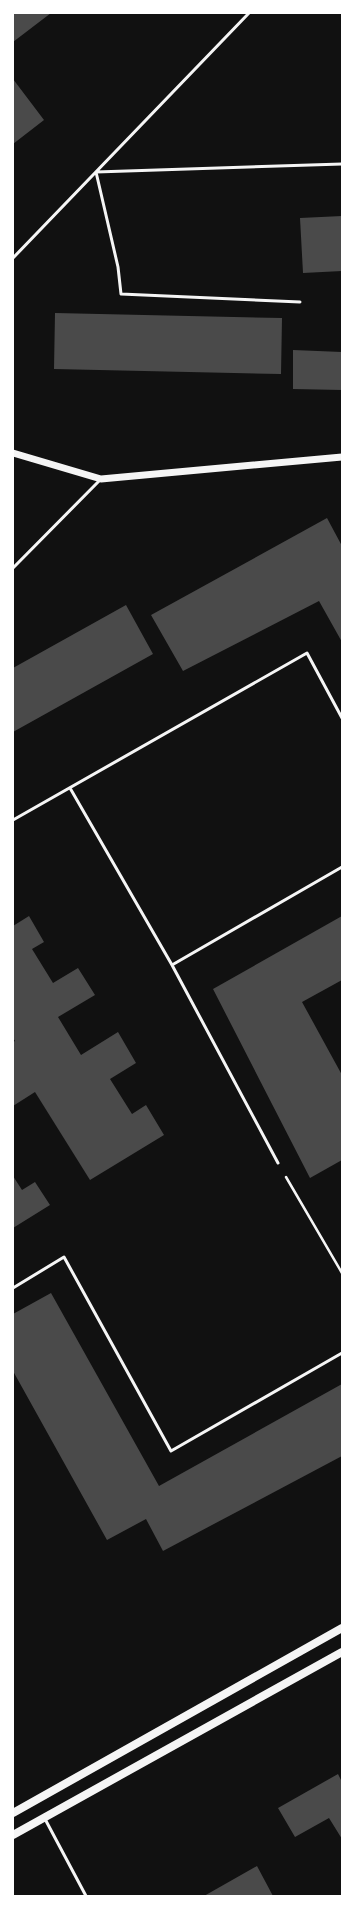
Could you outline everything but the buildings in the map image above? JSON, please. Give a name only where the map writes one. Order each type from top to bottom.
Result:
[{"type":"main road","points":[[13,1813],[342,1628]]},
{"type":"main road","points":[[13,1834],[342,1652]]},
{"type":"street","points":[[13,454],[101,479],[342,457]]},
{"type":"lane","points":[[13,258],[249,13]]},
{"type":"lane","points":[[96,172],[342,164]]},
{"type":"lane","points":[[96,172],[118,268],[121,294],[300,302]]},
{"type":"lane","points":[[13,568],[101,479]]},
{"type":"lane","points":[[13,820],[307,653],[342,718]]},
{"type":"lane","points":[[70,788],[172,965],[278,1163]]},
{"type":"lane","points":[[172,965],[342,867]]},
{"type":"lane","points":[[13,1288],[64,1257],[171,1451],[342,1353]]},
{"type":"lane","points":[[44,1818],[86,1896]]},
{"type":"path","points":[[278,1163],[342,1273]]}]
